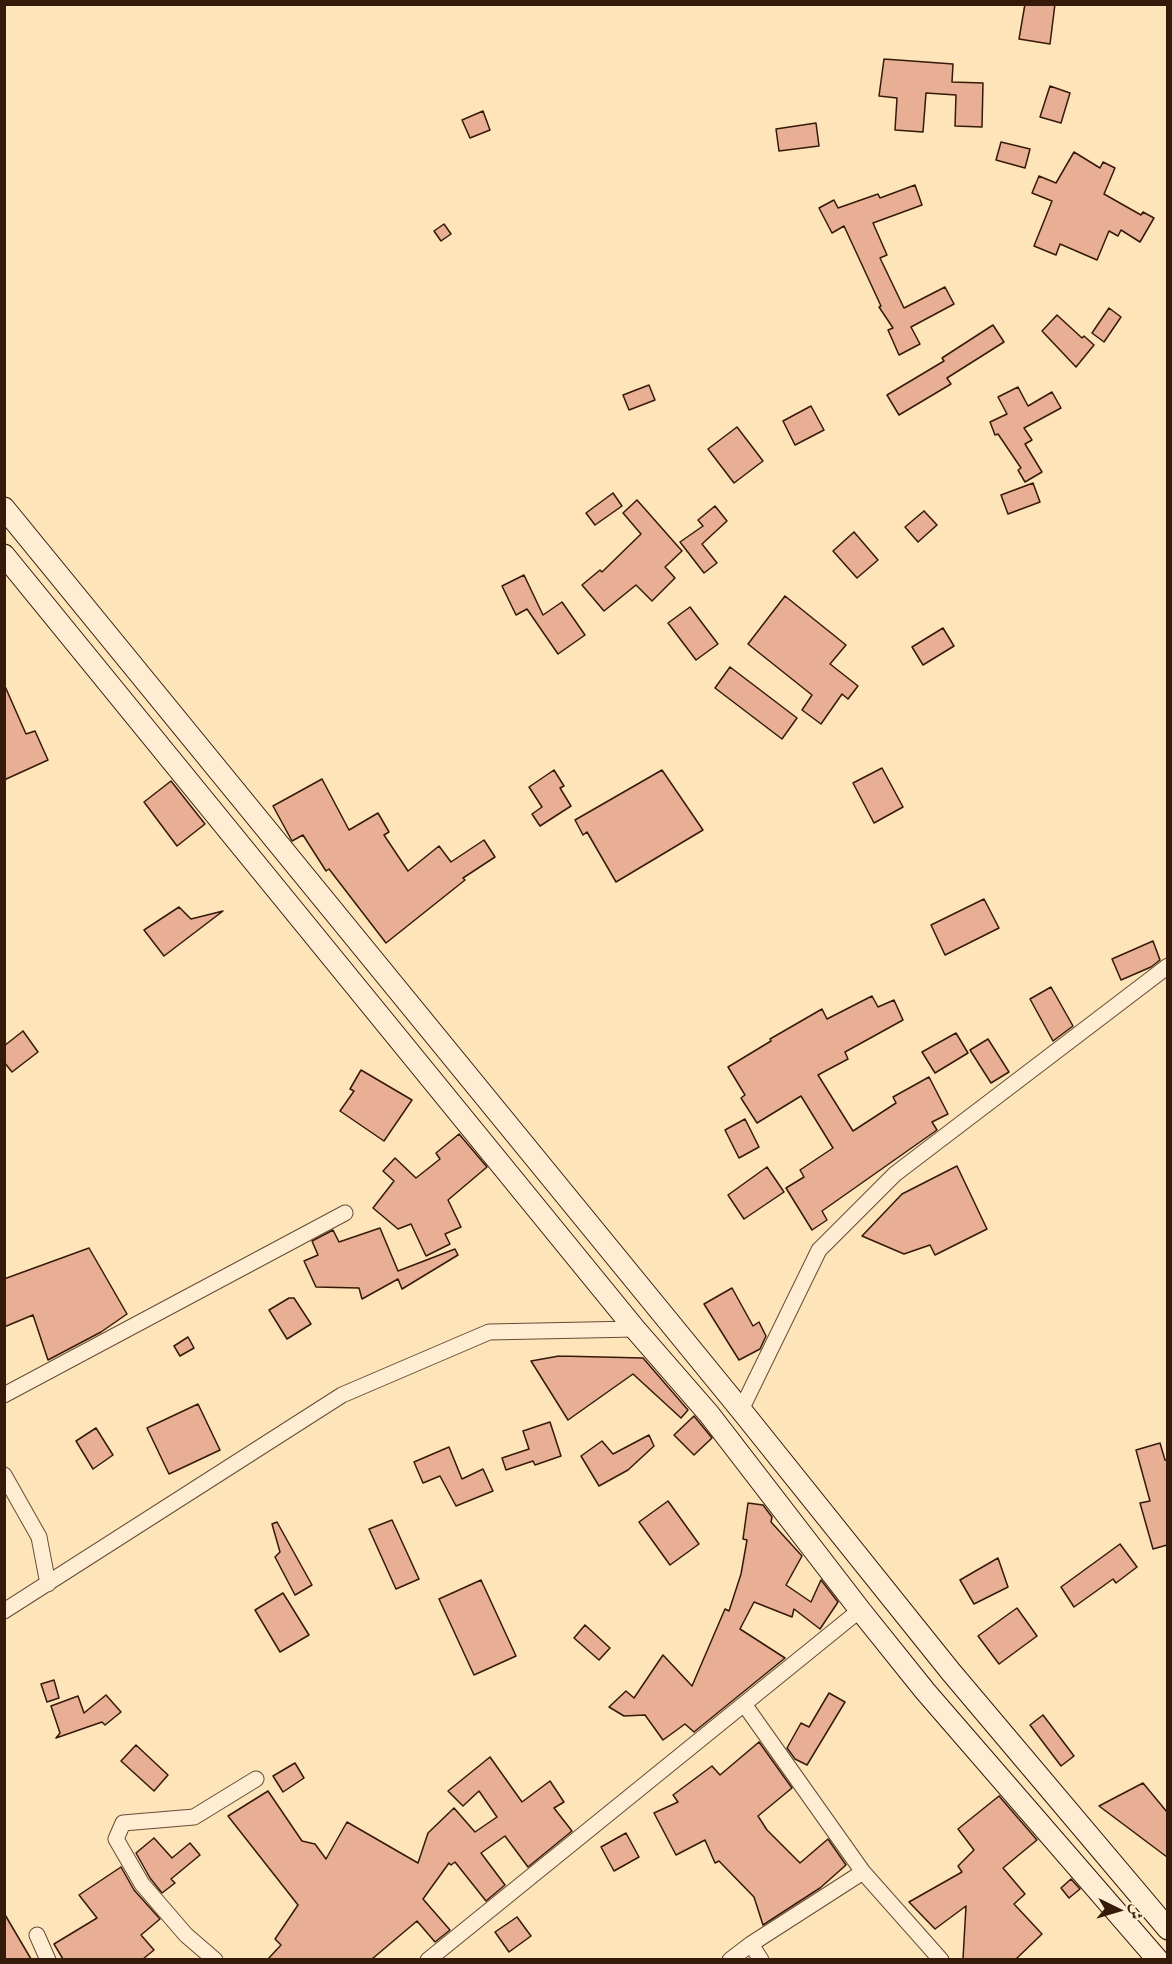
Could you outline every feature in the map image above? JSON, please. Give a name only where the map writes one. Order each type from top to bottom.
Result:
[{"type":"main road","points":[[4,508],[741,1410],[951,1672],[1167,1929]]},
{"type":"main road","points":[[4,555],[635,1329],[709,1414],[925,1691],[1158,1959]]},
{"type":"main road","points":[[604,1290],[626,1269]]},
{"type":"main road","points":[[925,1691],[951,1672]]},
{"type":"street","points":[[741,1410],[819,1250],[895,1174],[1167,966]]},
{"type":"street","points":[[4,1395],[345,1213]]},
{"type":"street","points":[[4,1611],[342,1395],[489,1332],[635,1329]]},
{"type":"street","points":[[4,1475],[39,1537],[48,1584]]},
{"type":"street","points":[[428,1959],[860,1610]]},
{"type":"street","points":[[744,1704],[863,1872],[941,1959]]},
{"type":"street","points":[[215,1959],[186,1935],[142,1884],[116,1839],[123,1823],[194,1817],[256,1779]]},
{"type":"street","points":[[730,1959],[863,1872]]},
{"type":"street","points":[[37,1935],[48,1959]]},
{"type":"street","points":[[751,1944],[761,1959]]},
{"type":"building","points":[[1025,4],[1055,4],[1050,44],[1019,39]]},
{"type":"building","points":[[884,59],[953,64],[952,82],[983,83],[982,127],[955,126],[956,95],[926,93],[923,132],[895,130],[897,98],[879,96]]},
{"type":"building","points":[[1050,86],[1070,93],[1061,123],[1040,117]]},
{"type":"building","points":[[483,111],[490,130],[470,138],[462,120]]},
{"type":"building","points":[[816,123],[819,146],[779,151],[776,129]]},
{"type":"building","points":[[1001,142],[1030,149],[1025,168],[996,160]]},
{"type":"building","points":[[1074,152],[1100,168],[1103,162],[1115,168],[1104,194],[1141,215],[1143,212],[1154,218],[1140,242],[1121,230],[1118,236],[1109,231],[1097,260],[1060,244],[1056,255],[1034,246],[1052,201],[1032,193],[1039,176],[1056,183]]},
{"type":"building","points":[[915,185],[922,205],[873,223],[887,255],[880,258],[904,308],[945,287],[954,304],[911,327],[920,344],[899,355],[888,330],[893,328],[879,307],[881,306],[844,226],[832,233],[819,208],[834,200],[838,208],[878,194],[880,198]]},
{"type":"building","points":[[444,224],[451,234],[441,241],[434,231]]},
{"type":"building","points":[[1109,308],[1121,317],[1104,342],[1092,333]]},
{"type":"building","points":[[1057,315],[1082,338],[1084,336],[1094,345],[1076,367],[1042,331]]},
{"type":"building","points":[[993,325],[1004,342],[947,378],[951,384],[899,415],[887,395],[944,361],[942,358]]},
{"type":"building","points":[[649,385],[655,400],[629,410],[623,395]]},
{"type":"building","points":[[1018,387],[1028,406],[1052,392],[1061,408],[1024,428],[1032,440],[1025,444],[1042,472],[1025,482],[1018,470],[1021,468],[998,434],[995,435],[990,422],[1007,414],[998,397]]},
{"type":"building","points":[[811,406],[824,430],[795,445],[783,421]]},
{"type":"building","points":[[737,427],[763,461],[734,483],[708,449]]},
{"type":"building","points":[[1033,483],[1040,502],[1008,514],[1001,495]]},
{"type":"building","points":[[613,493],[622,506],[595,525],[586,513]]},
{"type":"building","points":[[637,500],[682,551],[665,567],[675,578],[652,601],[636,585],[604,611],[582,585],[600,570],[602,572],[641,534],[623,513]]},
{"type":"building","points":[[715,506],[727,521],[702,544],[717,563],[704,573],[680,542],[703,526],[698,520]]},
{"type":"building","points":[[924,511],[937,525],[918,542],[905,527]]},
{"type":"building","points":[[854,532],[878,560],[857,578],[833,551]]},
{"type":"building","points":[[524,575],[543,615],[562,602],[585,635],[558,654],[527,609],[516,615],[502,586]]},
{"type":"building","points":[[785,596],[846,645],[830,664],[858,686],[848,699],[842,694],[821,724],[802,710],[812,695],[748,644]]},
{"type":"building","points":[[690,607],[718,644],[696,660],[668,623]]},
{"type":"building","points":[[943,628],[954,646],[923,665],[912,647]]},
{"type":"building","points":[[730,667],[797,718],[782,739],[715,688]]},
{"type":"building","points":[[4,684],[26,734],[35,731],[48,760],[4,780]]},
{"type":"building","points":[[882,768],[903,807],[874,823],[853,783]]},
{"type":"building","points":[[554,770],[564,786],[560,788],[571,806],[540,826],[532,814],[542,807],[529,787]]},
{"type":"building","points":[[662,770],[703,830],[616,882],[587,832],[583,835],[575,820]]},
{"type":"building","points":[[322,779],[349,830],[378,813],[389,832],[384,835],[408,871],[439,846],[451,862],[484,840],[495,857],[463,878],[465,880],[386,943],[329,869],[326,871],[303,835],[292,841],[273,806]]},
{"type":"building","points":[[171,781],[205,824],[177,846],[144,802]]},
{"type":"building","points":[[984,899],[999,928],[945,955],[931,925]]},
{"type":"building","points":[[179,907],[191,919],[223,911],[164,956],[144,930]]},
{"type":"building","points":[[1153,941],[1160,960],[1151,967],[1121,980],[1112,959]]},
{"type":"building","points":[[1051,987],[1073,1026],[1053,1041],[1030,999]]},
{"type":"building","points":[[872,996],[878,1007],[894,1000],[903,1020],[845,1052],[848,1059],[818,1075],[853,1131],[896,1103],[893,1097],[929,1077],[948,1114],[932,1122],[937,1130],[822,1211],[827,1220],[812,1230],[786,1188],[804,1177],[800,1170],[833,1148],[801,1096],[757,1123],[741,1098],[745,1095],[728,1067],[822,1009],[827,1019]]},
{"type":"building","points":[[23,1031],[38,1052],[12,1072],[4,1062],[4,1046]]},
{"type":"building","points":[[956,1033],[968,1053],[935,1073],[922,1052]]},
{"type":"building","points":[[988,1039],[1009,1072],[991,1083],[970,1050]]},
{"type":"building","points":[[361,1070],[412,1100],[384,1141],[340,1111],[354,1091],[350,1089]]},
{"type":"building","points":[[745,1119],[759,1147],[739,1158],[725,1130]]},
{"type":"building","points":[[459,1134],[487,1167],[448,1200],[461,1227],[445,1234],[450,1244],[426,1256],[411,1224],[398,1229],[373,1208],[394,1181],[383,1171],[395,1158],[416,1178],[440,1159],[436,1153]]},
{"type":"building","points":[[957,1166],[987,1229],[935,1255],[930,1245],[904,1254],[862,1236],[902,1194]]},
{"type":"building","points":[[767,1167],[784,1192],[744,1219],[728,1195]]},
{"type":"building","points":[[380,1228],[398,1271],[455,1249],[458,1255],[402,1289],[398,1279],[362,1299],[359,1288],[316,1287],[304,1261],[318,1255],[312,1241],[333,1230],[339,1242]]},
{"type":"building","points":[[89,1248],[127,1314],[101,1332],[48,1360],[33,1315],[4,1327],[4,1279]]},
{"type":"building","points":[[732,1288],[753,1326],[759,1322],[766,1336],[760,1349],[739,1360],[704,1304]]},
{"type":"building","points":[[289,1298],[294,1298],[311,1324],[287,1339],[269,1310]]},
{"type":"building","points":[[188,1337],[194,1348],[180,1356],[174,1346]]},
{"type":"building","points":[[559,1356],[643,1358],[688,1410],[681,1418],[633,1374],[568,1420],[531,1361]]},
{"type":"building","points":[[198,1404],[220,1450],[169,1474],[147,1428]]},
{"type":"building","points":[[694,1416],[712,1438],[694,1455],[674,1435]]},
{"type":"building","points":[[550,1422],[561,1456],[535,1465],[533,1461],[506,1470],[502,1458],[529,1449],[523,1431]]},
{"type":"building","points":[[96,1428],[113,1455],[93,1469],[76,1441]]},
{"type":"building","points":[[649,1435],[654,1446],[628,1470],[599,1486],[581,1456],[602,1441],[613,1454]]},
{"type":"building","points":[[1160,1443],[1165,1460],[1167,1460],[1167,1545],[1153,1549],[1140,1503],[1150,1501],[1136,1450]]},
{"type":"building","points":[[449,1447],[462,1479],[483,1469],[493,1491],[456,1506],[440,1476],[423,1483],[414,1462]]},
{"type":"building","points":[[668,1501],[699,1544],[670,1565],[639,1522]]},
{"type":"building","points":[[748,1503],[763,1505],[772,1517],[771,1522],[802,1556],[786,1585],[811,1602],[821,1580],[838,1602],[820,1629],[794,1609],[792,1617],[754,1602],[740,1629],[785,1658],[694,1732],[685,1724],[663,1740],[645,1715],[624,1716],[609,1707],[626,1691],[634,1698],[663,1655],[692,1686],[725,1609],[729,1611],[741,1574],[747,1540],[743,1539]]},
{"type":"building","points":[[392,1520],[419,1579],[396,1589],[369,1529]]},
{"type":"building","points":[[277,1522],[312,1585],[295,1595],[275,1557],[280,1552],[272,1524]]},
{"type":"building","points":[[1120,1544],[1137,1567],[1116,1583],[1113,1579],[1074,1607],[1061,1587]]},
{"type":"building","points":[[998,1558],[1008,1587],[974,1604],[960,1580]]},
{"type":"building","points":[[481,1580],[516,1656],[474,1675],[439,1599]]},
{"type":"building","points":[[283,1593],[309,1635],[280,1652],[255,1610]]},
{"type":"building","points":[[1017,1608],[1037,1636],[999,1664],[978,1636]]},
{"type":"building","points":[[585,1625],[610,1648],[599,1660],[574,1638]]},
{"type":"building","points":[[54,1680],[59,1698],[47,1702],[41,1684]]},
{"type":"building","points":[[829,1693],[845,1702],[807,1765],[795,1759],[787,1748],[801,1723],[809,1727]]},
{"type":"building","points":[[106,1695],[121,1712],[105,1725],[102,1722],[56,1738],[60,1733],[51,1706],[78,1696],[84,1713]]},
{"type":"building","points":[[1043,1715],[1074,1756],[1061,1766],[1030,1725]]},
{"type":"building","points":[[759,1742],[792,1788],[758,1816],[767,1830],[800,1863],[828,1839],[846,1865],[820,1888],[763,1925],[754,1897],[719,1861],[715,1863],[705,1840],[676,1855],[654,1813],[678,1802],[673,1795],[712,1766],[720,1775]]},
{"type":"building","points":[[136,1745],[168,1775],[154,1791],[121,1761]]},
{"type":"building","points":[[490,1757],[522,1802],[550,1781],[564,1802],[554,1808],[572,1831],[528,1867],[505,1836],[481,1853],[505,1885],[486,1901],[455,1862],[451,1865],[449,1863],[423,1899],[450,1930],[435,1942],[417,1921],[372,1959],[268,1959],[281,1945],[275,1939],[298,1905],[228,1816],[268,1791],[302,1841],[315,1844],[326,1859],[347,1822],[418,1863],[428,1833],[454,1808],[475,1832],[497,1817],[479,1791],[463,1806],[448,1791]]},
{"type":"building","points":[[295,1763],[304,1778],[283,1792],[273,1776]]},
{"type":"building","points":[[1143,1783],[1167,1812],[1167,1857],[1099,1806]]},
{"type":"building","points":[[999,1796],[1037,1840],[1003,1868],[1025,1894],[1014,1904],[1042,1934],[1016,1959],[963,1959],[966,1906],[935,1929],[909,1902],[962,1872],[958,1866],[974,1850],[958,1829]]},
{"type":"building","points":[[626,1833],[639,1857],[614,1871],[601,1847]]},
{"type":"building","points":[[154,1838],[172,1858],[190,1843],[200,1855],[171,1879],[175,1883],[162,1893],[150,1878],[136,1853]]},
{"type":"building","points":[[121,1867],[134,1890],[160,1919],[141,1935],[154,1950],[143,1959],[63,1959],[54,1944],[97,1918],[79,1895]]},
{"type":"building","points":[[1071,1879],[1080,1889],[1069,1898],[1061,1888]]},
{"type":"building","points":[[4,1913],[31,1959],[4,1959]]},
{"type":"building","points":[[517,1917],[531,1936],[509,1952],[495,1932]]}]
